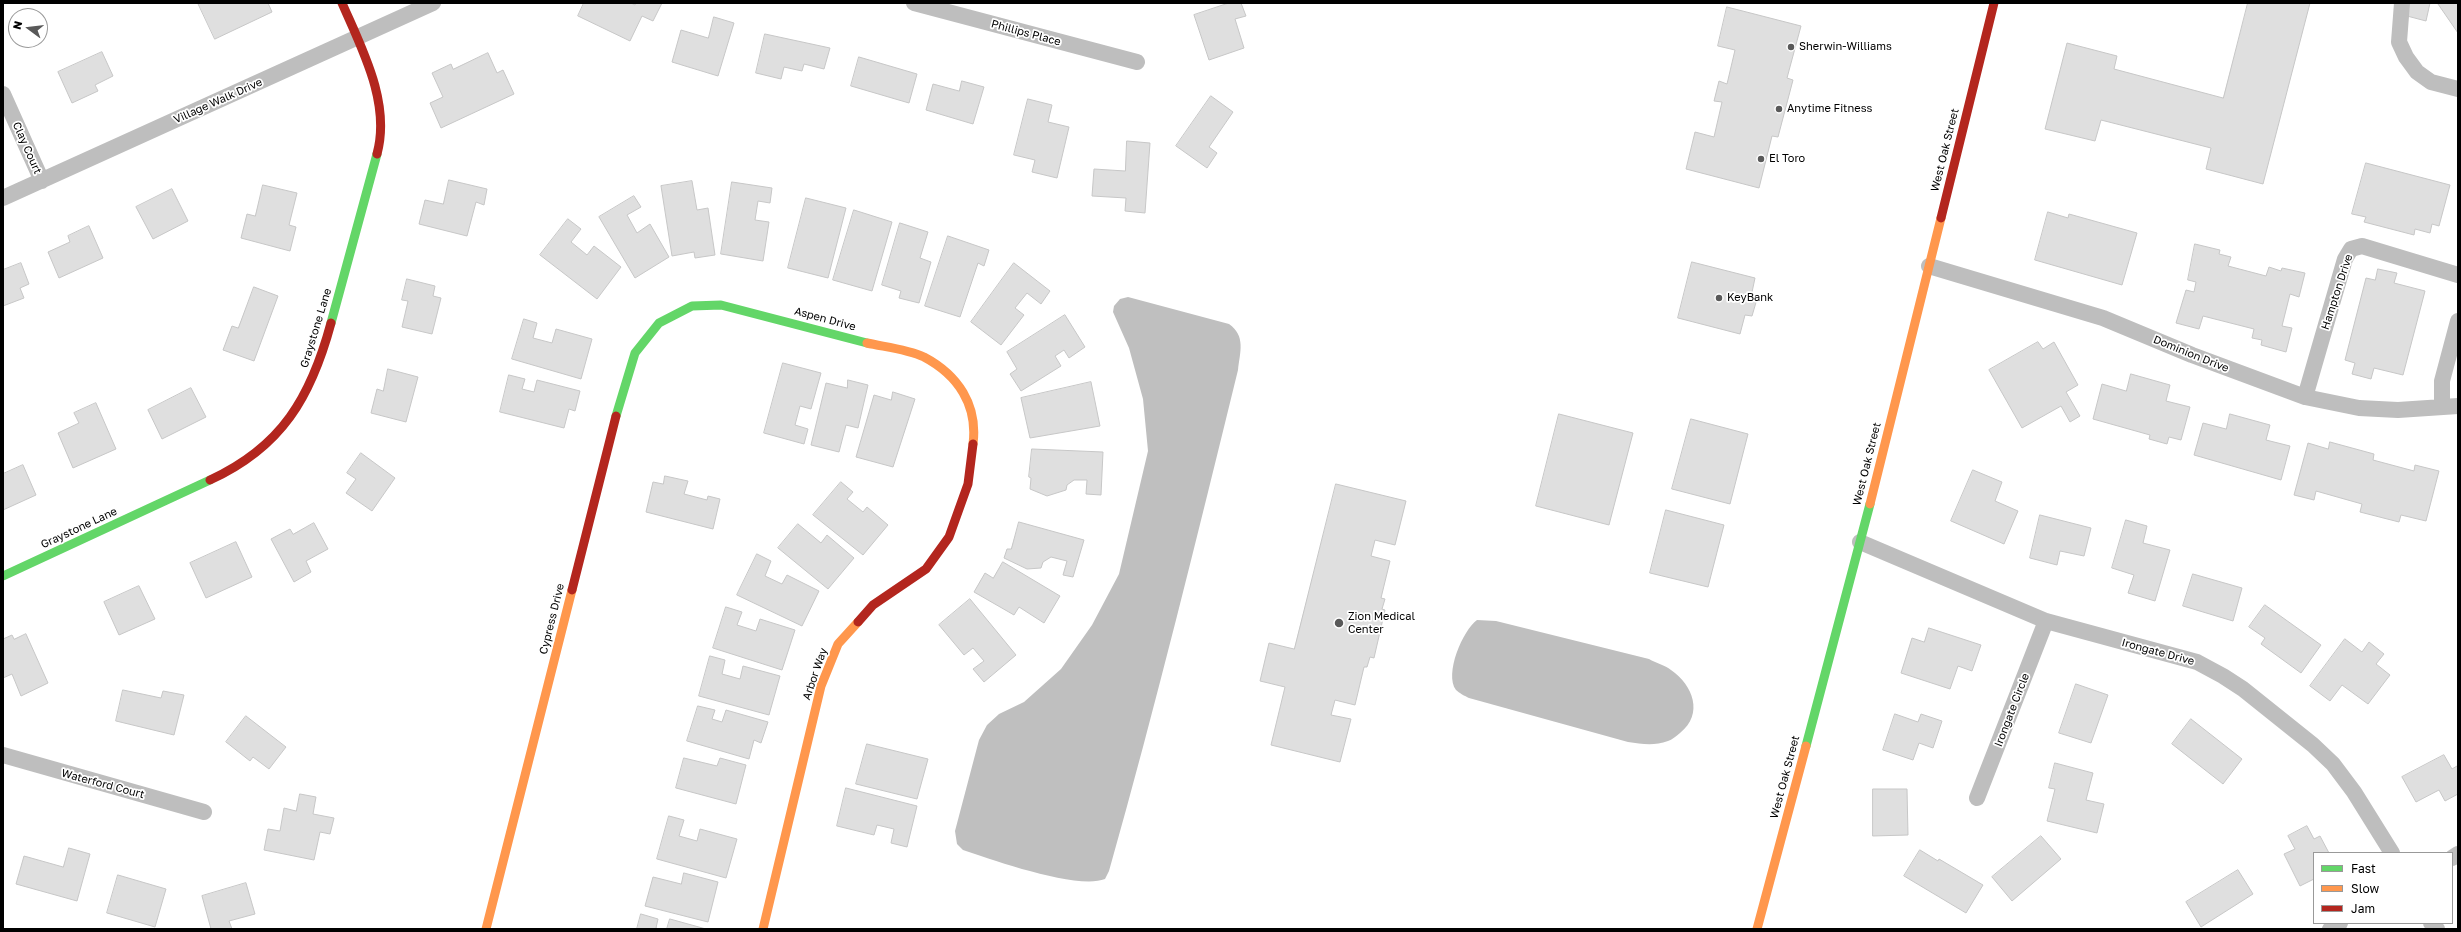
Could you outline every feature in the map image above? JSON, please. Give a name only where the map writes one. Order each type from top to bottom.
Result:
[{"type":"street","name":"Graystone Lane","points":[[3,576],[222,475],[259,451],[288,421],[309,389],[325,346],[380,143],[379,97],[358,37],[342,3]]},
{"type":"street","name":"Village Walk Drive","points":[[3,198],[433,3]]},
{"type":"street","name":"Phillips Place","points":[[914,3],[1137,62]]},
{"type":"street","name":"West Oak Street","points":[[1757,929],[1860,542],[1994,3]]},
{"type":"street","points":[[2402,3],[2399,42],[2406,57],[2417,72],[2431,82],[2458,89]]},
{"type":"street","name":"Clay Court","points":[[3,94],[42,181]]},
{"type":"street","name":"Hampton Drive","points":[[2305,397],[2345,260],[2351,249],[2362,246],[2458,275]]},
{"type":"street","name":"Dominion Drive","points":[[1929,266],[2104,318],[2192,355],[2305,397],[2359,408],[2398,410],[2458,406]]},
{"type":"street","name":"Aspen Drive","points":[[659,323],[692,306],[721,305],[923,357],[957,381],[969,402]]},
{"type":"street","points":[[2442,407],[2442,381],[2458,321]]},
{"type":"street","name":"Cypress Drive","points":[[486,929],[624,383],[635,353],[659,323]]},
{"type":"street","name":"Arbor Way","points":[[763,929],[824,679],[838,644],[873,605],[926,569],[949,536],[968,484],[975,428],[969,402]]},
{"type":"street","name":"Irongate Drive","points":[[1860,542],[2046,621],[2197,662],[2243,689],[2313,745],[2333,764],[2354,792],[2391,852]]},
{"type":"street","name":"Irongate Circle","points":[[1977,798],[2046,621]]},
{"type":"street","name":"Waterford Court","points":[[3,755],[204,812]]},
{"type":"shaded area","points":[[1128,297],[1229,324],[1238,334],[1241,351],[1238,370],[1176,621],[1109,871],[1105,879],[1075,881],[1035,872],[963,850],[957,844],[955,831],[979,740],[987,725],[999,714],[1024,702],[1061,669],[1092,625],[1119,574],[1148,451],[1143,399],[1129,348],[1113,312],[1114,306],[1120,299]]},
{"type":"shaded area","points":[[1477,620],[1496,621],[1649,659],[1663,665],[1679,676],[1690,692],[1694,709],[1692,717],[1680,733],[1671,740],[1658,744],[1643,744],[1628,742],[1469,698],[1456,690],[1453,683],[1452,674],[1461,642],[1466,633]]},
{"type":"building","points":[[198,3],[268,3],[272,12],[215,39]]},
{"type":"building","points":[[584,3],[631,3],[635,5],[636,3],[662,3],[653,21],[642,16],[630,41],[578,16]]},
{"type":"building","points":[[1229,3],[1241,3],[1246,16],[1235,19],[1244,48],[1209,60],[1194,15]]},
{"type":"building","points":[[2248,3],[2310,3],[2263,184],[2206,169],[2211,148],[2101,120],[2095,141],[2045,129],[2067,43],[2117,56],[2114,69],[2223,98]]},
{"type":"building","points":[[2410,3],[2430,3],[2426,21],[2407,16]]},
{"type":"building","points":[[2458,3],[2458,33],[2438,4]]},
{"type":"building","points":[[1727,7],[1801,26],[1787,78],[1793,80],[1778,137],[1772,136],[1759,188],[1686,169],[1695,132],[1714,137],[1722,102],[1714,101],[1719,81],[1727,84],[1735,50],[1718,46]]},
{"type":"building","points":[[714,17],[734,23],[718,76],[672,62],[681,30],[708,38]]},
{"type":"building","points":[[765,34],[830,48],[824,69],[804,64],[802,71],[784,67],[781,79],[756,73]]},
{"type":"building","points":[[102,52],[113,76],[95,85],[98,91],[72,103],[58,72]]},
{"type":"building","points":[[488,53],[497,73],[503,70],[514,94],[441,128],[430,103],[443,97],[432,73],[451,64],[453,69]]},
{"type":"building","points":[[859,57],[917,74],[909,103],[851,86]]},
{"type":"building","points":[[962,81],[984,87],[973,124],[926,110],[933,84],[959,91]]},
{"type":"building","points":[[1211,96],[1233,112],[1209,147],[1217,153],[1207,168],[1176,146]]},
{"type":"building","points":[[1028,99],[1052,105],[1048,122],[1069,127],[1057,178],[1032,172],[1035,160],[1014,155]]},
{"type":"building","points":[[1127,141],[1150,143],[1145,213],[1125,211],[1126,198],[1092,196],[1094,169],[1125,171]]},
{"type":"building","points":[[2366,163],[2450,185],[2439,226],[2432,224],[2430,233],[2415,229],[2414,235],[2364,222],[2366,217],[2352,214]]},
{"type":"building","points":[[449,180],[487,189],[484,205],[476,202],[467,236],[419,224],[425,200],[443,204]]},
{"type":"building","points":[[692,181],[697,210],[708,208],[715,255],[695,258],[694,252],[672,256],[661,186]]},
{"type":"building","points":[[732,182],[772,188],[770,203],[758,201],[755,220],[769,222],[763,261],[721,254]]},
{"type":"building","points":[[263,185],[297,193],[289,225],[296,227],[290,251],[241,238],[247,214],[255,216]]},
{"type":"building","points":[[172,189],[188,221],[153,239],[136,207]]},
{"type":"building","points":[[634,196],[641,207],[627,215],[637,233],[650,224],[669,257],[635,278],[599,217]]},
{"type":"building","points":[[806,198],[846,208],[828,278],[788,268]]},
{"type":"building","points":[[854,210],[892,222],[872,291],[833,280]]},
{"type":"building","points":[[2048,212],[2068,218],[2069,214],[2137,233],[2122,285],[2035,260]]},
{"type":"building","points":[[568,219],[581,229],[571,242],[587,255],[594,246],[621,267],[597,299],[540,255]]},
{"type":"building","points":[[900,223],[928,232],[920,258],[931,262],[919,303],[899,298],[901,291],[882,285]]},
{"type":"building","points":[[89,226],[103,258],[59,278],[48,252],[70,242],[68,236]]},
{"type":"building","points":[[948,236],[989,250],[984,266],[978,263],[960,317],[925,306]]},
{"type":"building","points":[[2195,244],[2220,250],[2219,254],[2231,257],[2228,266],[2266,276],[2269,267],[2281,271],[2282,268],[2305,273],[2299,297],[2290,294],[2282,326],[2292,328],[2286,352],[2261,345],[2262,340],[2252,338],[2254,329],[2203,316],[2199,329],[2176,323],[2186,290],[2194,292],[2196,282],[2188,280]]},
{"type":"building","name":"KeyBank","points":[[1692,262],[1755,278],[1751,297],[1757,299],[1752,316],[1745,315],[1740,334],[1678,318]]},
{"type":"building","points":[[21,263],[29,284],[20,288],[24,298],[3,306],[3,270]]},
{"type":"building","points":[[1014,263],[1050,291],[1041,304],[1027,293],[1015,308],[1024,315],[1001,345],[971,322]]},
{"type":"building","points":[[2378,269],[2397,273],[2394,283],[2425,291],[2403,375],[2374,368],[2371,379],[2352,374],[2355,363],[2345,360],[2366,278],[2375,280]]},
{"type":"building","points":[[407,279],[435,286],[433,296],[441,298],[432,334],[402,327],[408,301],[402,300]]},
{"type":"building","points":[[254,287],[278,296],[254,361],[223,350],[232,326],[238,328]]},
{"type":"building","points":[[1065,315],[1085,347],[1069,358],[1064,350],[1055,356],[1061,366],[1021,391],[1010,374],[1017,369],[1007,352]]},
{"type":"building","points":[[524,319],[537,323],[533,338],[552,343],[556,329],[592,339],[581,379],[512,359]]},
{"type":"building","points":[[2038,342],[2043,349],[2054,342],[2078,385],[2066,392],[2080,416],[2070,422],[2061,406],[2022,428],[1989,370]]},
{"type":"building","points":[[783,363],[821,373],[811,409],[800,406],[795,425],[808,429],[804,444],[764,433]]},
{"type":"building","points":[[388,369],[418,377],[406,422],[371,413],[377,389],[383,391]]},
{"type":"building","points":[[2131,374],[2170,385],[2166,401],[2190,407],[2181,440],[2169,437],[2167,444],[2149,439],[2150,435],[2093,419],[2102,384],[2126,391]]},
{"type":"building","points":[[509,375],[525,379],[522,389],[534,392],[537,380],[580,391],[575,411],[569,409],[564,428],[500,412]]},
{"type":"building","points":[[848,380],[868,385],[858,428],[846,425],[839,452],[811,445],[826,383],[847,388]]},
{"type":"building","points":[[1091,382],[1100,426],[1030,438],[1021,398]]},
{"type":"building","points":[[191,388],[206,417],[162,439],[148,410]]},
{"type":"building","points":[[893,392],[915,399],[893,467],[856,457],[874,395],[891,400]]},
{"type":"building","points":[[96,403],[116,449],[73,468],[58,433],[79,423],[74,413]]},
{"type":"building","points":[[1559,414],[1633,433],[1609,525],[1536,506]]},
{"type":"building","points":[[2230,414],[2270,425],[2266,440],[2290,446],[2281,480],[2194,455],[2203,423],[2226,429]]},
{"type":"building","points":[[1691,419],[1748,434],[1730,504],[1672,489]]},
{"type":"building","points":[[2330,442],[2374,454],[2373,460],[2414,471],[2415,465],[2439,471],[2426,521],[2401,515],[2399,522],[2360,512],[2362,504],[2316,491],[2314,500],[2294,495],[2308,443],[2328,449]]},
{"type":"building","points":[[1032,449],[1103,452],[1101,495],[1086,494],[1087,480],[1074,480],[1067,485],[1066,490],[1047,496],[1030,489],[1031,478],[1029,477]]},
{"type":"building","points":[[361,453],[395,478],[372,511],[346,493],[356,479],[347,473]]},
{"type":"building","points":[[23,465],[36,495],[3,510],[3,474]]},
{"type":"building","points":[[1973,470],[2002,482],[1995,501],[2018,511],[2004,544],[1951,521]]},
{"type":"building","points":[[665,476],[688,481],[684,494],[707,500],[708,496],[720,499],[713,529],[646,512],[653,482],[663,484]]},
{"type":"building","points":[[841,482],[853,492],[847,499],[863,512],[867,507],[888,525],[863,555],[813,515]]},
{"type":"building","points":[[1336,484],[1406,501],[1395,545],[1375,540],[1371,556],[1390,561],[1381,598],[1385,599],[1382,609],[1385,610],[1374,658],[1370,657],[1367,667],[1364,667],[1355,705],[1335,700],[1331,715],[1351,719],[1340,762],[1271,745],[1285,687],[1260,681],[1269,643],[1294,649]]},
{"type":"building","points":[[1666,510],[1724,525],[1708,587],[1650,573]]},
{"type":"building","points":[[2040,515],[2091,528],[2084,556],[2060,551],[2057,565],[2030,558]]},
{"type":"building","points":[[2126,520],[2147,526],[2143,543],[2170,550],[2155,601],[2128,593],[2134,575],[2112,568]]},
{"type":"building","points":[[1019,522],[1084,540],[1073,577],[1063,575],[1067,561],[1051,557],[1043,562],[1041,568],[1027,569],[1004,558],[1007,549],[1011,549]]},
{"type":"building","points":[[314,523],[328,549],[306,561],[311,572],[294,582],[271,539],[290,529],[293,534]]},
{"type":"building","points":[[798,524],[821,543],[827,535],[854,558],[828,589],[778,548]]},
{"type":"building","points":[[236,542],[252,577],[206,598],[190,563]]},
{"type":"building","points":[[757,554],[771,561],[765,576],[782,584],[787,575],[819,591],[802,626],[737,595]]},
{"type":"building","points":[[1003,562],[1060,596],[1044,623],[1019,607],[1014,615],[974,592],[985,573],[993,578]]},
{"type":"building","points":[[2193,574],[2242,588],[2233,621],[2183,606]]},
{"type":"building","points":[[139,586],[155,619],[119,635],[104,602]]},
{"type":"building","points":[[970,599],[1016,655],[984,682],[973,669],[984,661],[973,648],[964,655],[939,625]]},
{"type":"building","points":[[2265,605],[2321,645],[2301,673],[2261,644],[2265,638],[2249,627]]},
{"type":"building","points":[[726,607],[742,612],[737,625],[756,631],[760,619],[795,630],[782,670],[713,648]]},
{"type":"building","points":[[1929,628],[1981,645],[1972,671],[1958,666],[1950,689],[1901,673],[1912,638],[1924,642]]},
{"type":"building","points":[[26,634],[48,683],[21,696],[12,674],[3,678],[3,639],[12,635],[14,639]]},
{"type":"building","points":[[2345,639],[2362,652],[2369,642],[2384,654],[2376,664],[2390,675],[2368,704],[2342,685],[2330,701],[2310,686]]},
{"type":"building","points":[[710,656],[725,660],[722,674],[740,679],[743,666],[780,676],[769,715],[699,696]]},
{"type":"building","points":[[2076,684],[2108,695],[2091,743],[2059,733]]},
{"type":"building","points":[[123,690],[161,698],[163,691],[184,695],[174,735],[116,721]]},
{"type":"building","points":[[698,706],[715,710],[712,719],[722,722],[726,710],[768,722],[761,743],[754,740],[749,759],[687,741]]},
{"type":"building","points":[[1895,714],[1918,722],[1921,714],[1942,721],[1933,748],[1919,743],[1913,760],[1883,750]]},
{"type":"building","points":[[246,716],[286,747],[269,769],[253,757],[250,761],[226,742]]},
{"type":"building","points":[[2191,719],[2242,759],[2223,784],[2172,744]]},
{"type":"building","points":[[867,744],[928,759],[917,799],[856,784]]},
{"type":"building","points":[[2444,755],[2452,769],[2457,766],[2458,768],[2458,794],[2445,801],[2439,790],[2416,802],[2402,777]]},
{"type":"building","points":[[684,758],[717,766],[720,758],[746,765],[736,804],[676,788]]},
{"type":"building","points":[[2055,763],[2093,773],[2086,800],[2104,804],[2097,833],[2047,821],[2055,789],[2049,788]]},
{"type":"building","points":[[846,788],[917,806],[907,847],[891,843],[894,829],[877,825],[874,835],[837,826]]},
{"type":"building","points":[[1873,789],[1907,789],[1908,835],[1873,836]]},
{"type":"building","points":[[300,794],[316,797],[313,814],[334,818],[330,834],[320,832],[314,860],[264,850],[268,829],[280,831],[284,808],[296,811]]},
{"type":"building","points":[[669,816],[684,820],[679,836],[697,841],[700,829],[737,839],[726,878],[657,859]]},
{"type":"building","points":[[2307,826],[2314,839],[2320,836],[2328,852],[2313,852],[2313,880],[2300,886],[2284,854],[2295,849],[2288,836]]},
{"type":"building","points":[[2041,836],[2061,859],[2012,901],[1992,877]]},
{"type":"building","points":[[69,848],[90,854],[77,901],[16,884],[24,856],[63,867]]},
{"type":"building","points":[[1920,850],[1938,861],[1939,859],[1983,885],[1966,913],[1904,876]]},
{"type":"building","points":[[2238,870],[2253,894],[2201,927],[2186,902]]},
{"type":"building","points":[[684,873],[718,882],[708,922],[645,906],[653,877],[681,884]]},
{"type":"building","points":[[118,875],[166,889],[155,927],[107,913]]},
{"type":"building","points":[[246,883],[255,914],[229,921],[232,929],[211,929],[202,896]]},
{"type":"building","points":[[641,914],[658,919],[656,928],[659,929],[637,929]]},
{"type":"building","points":[[670,919],[706,929],[667,929]]},
{"type":"traffic: fast","points":[[331,323],[377,154]]},
{"type":"traffic: fast","points":[[616,416],[635,353],[659,323],[692,306],[721,305],[867,343]]},
{"type":"traffic: fast","points":[[3,576],[210,480]]},
{"type":"traffic: fast","points":[[1806,746],[1870,504]]},
{"type":"traffic: slow","points":[[1870,504],[1941,218]]},
{"type":"traffic: slow","points":[[867,343],[917,354],[936,364],[947,373],[956,382],[969,404],[974,430],[973,444]]},
{"type":"traffic: slow","points":[[486,929],[572,590]]},
{"type":"traffic: slow","points":[[763,929],[821,686],[838,644],[858,622]]},
{"type":"traffic: slow","points":[[1757,929],[1806,746]]},
{"type":"traffic: jam","points":[[342,3],[366,58],[377,96],[380,115],[380,135],[377,154]]},
{"type":"traffic: jam","points":[[1941,218],[1994,3]]},
{"type":"traffic: jam","points":[[210,480],[235,467],[256,452],[275,435],[290,417],[314,374],[331,323]]},
{"type":"traffic: jam","points":[[572,590],[616,416]]},
{"type":"traffic: jam","points":[[858,622],[873,605],[926,569],[949,537],[968,484],[973,444]]},
{"type":"place","name":"Sherwin-Williams","points":[[1791,47]]},
{"type":"place","name":"Anytime Fitness","points":[[1779,109]]},
{"type":"place","name":"El Toro","points":[[1761,159]]},
{"type":"place","name":"KeyBank","points":[[1719,298]]},
{"type":"place","name":"Zion Medical Center","points":[[1339,623]]}]
